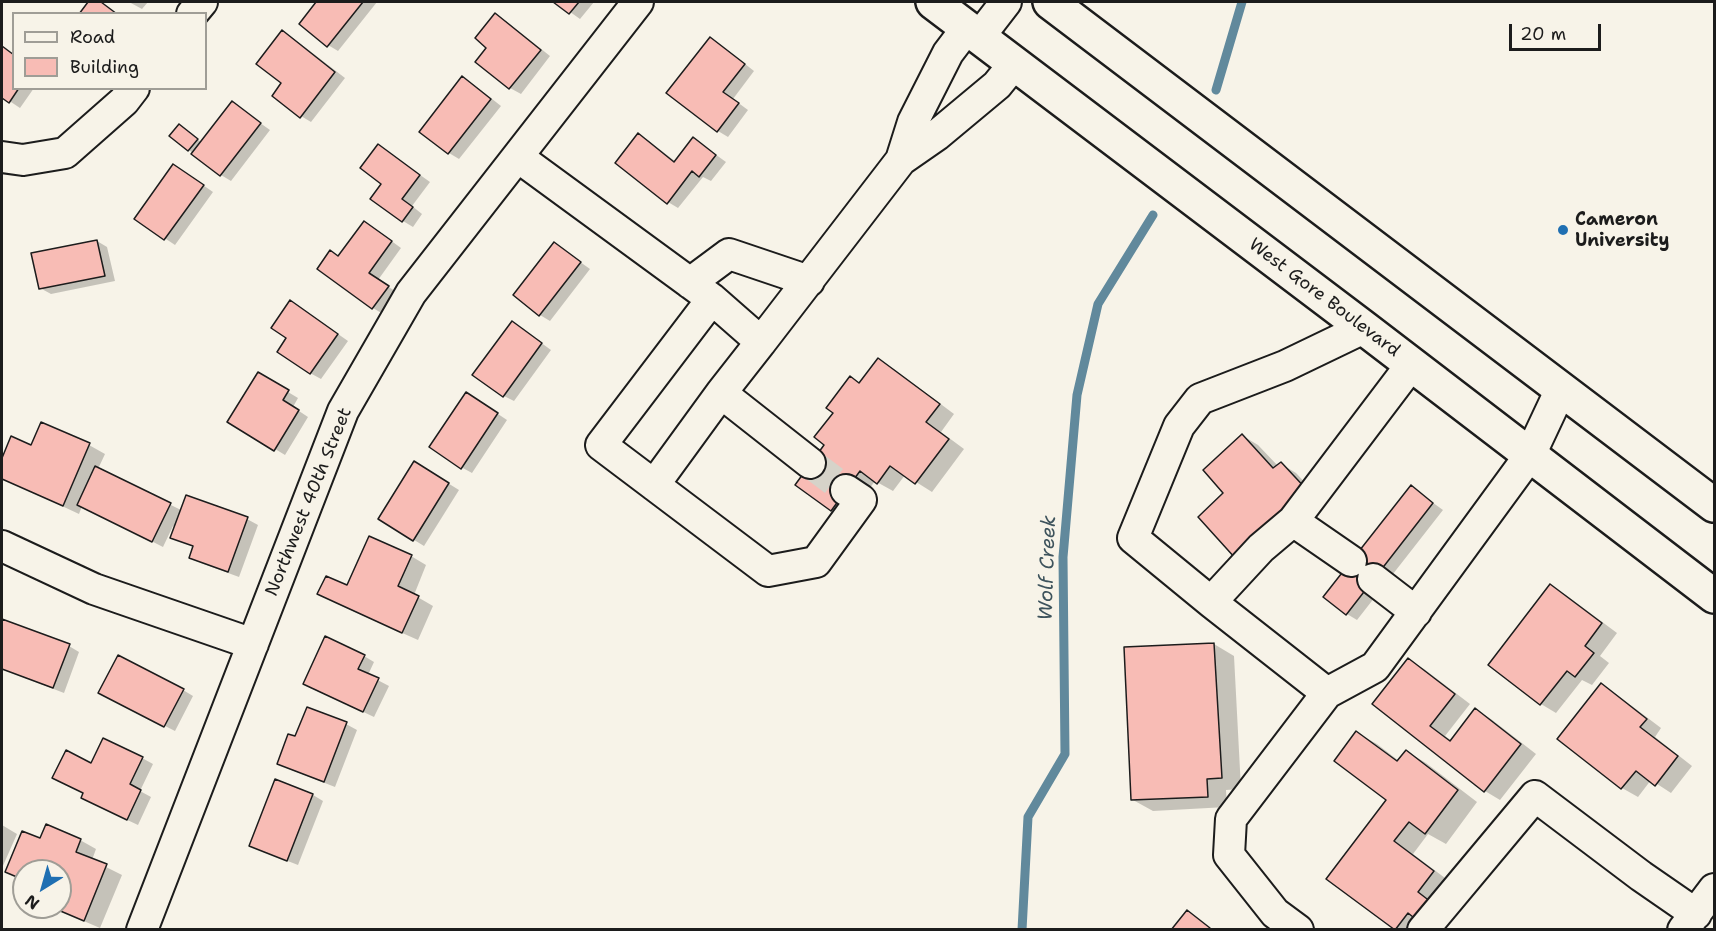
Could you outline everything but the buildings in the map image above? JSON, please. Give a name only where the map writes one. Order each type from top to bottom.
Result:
[{"type":"main road","name":"West Gore Boulevard","points":[[933,2],[1714,596]]},
{"type":"main road","points":[[1050,2],[1714,505]]},
{"type":"street","name":"Northwest 40th Street","points":[[142,930],[343,411],[411,293],[638,2]]},
{"type":"street","points":[[901,160],[913,122],[948,52],[1006,2]]},
{"type":"street","points":[[654,485],[721,393],[901,160],[937,135],[998,85],[1014,64]]},
{"type":"street","points":[[2,157],[23,160],[65,153],[124,101],[132,90]]},
{"type":"street","points":[[518,157],[701,291],[761,342]]},
{"type":"street","points":[[809,280],[729,254],[701,291],[601,446],[768,571],[816,562],[861,500],[846,490]]},
{"type":"street","points":[[1328,693],[1133,538],[1179,426],[1200,399],[1285,366],[1364,328]]},
{"type":"street","points":[[1211,602],[1261,548],[1293,520],[1412,365]]},
{"type":"street","points":[[1298,930],[1275,913],[1228,855],[1231,819],[1328,693],[1375,667],[1530,455],[1561,389]]},
{"type":"street","points":[[721,393],[810,463]]},
{"type":"street","points":[[1293,520],[1416,612]]},
{"type":"street","points":[[2,546],[94,589],[253,644]]},
{"type":"street","points":[[1423,930],[1535,796],[1641,876],[1689,922],[1714,889]]},
{"type":"waterway","name":"Wolf Creek","points":[[1216,90],[1242,2]]},
{"type":"waterway","name":"Wolf Creek","points":[[1022,930],[1028,817],[1065,754],[1063,557],[1077,395],[1098,304],[1153,215]]},
{"type":"tunnel","points":[[810,463],[846,490]]},
{"type":"place","name":"Cameron University","points":[[1563,230]]}]
